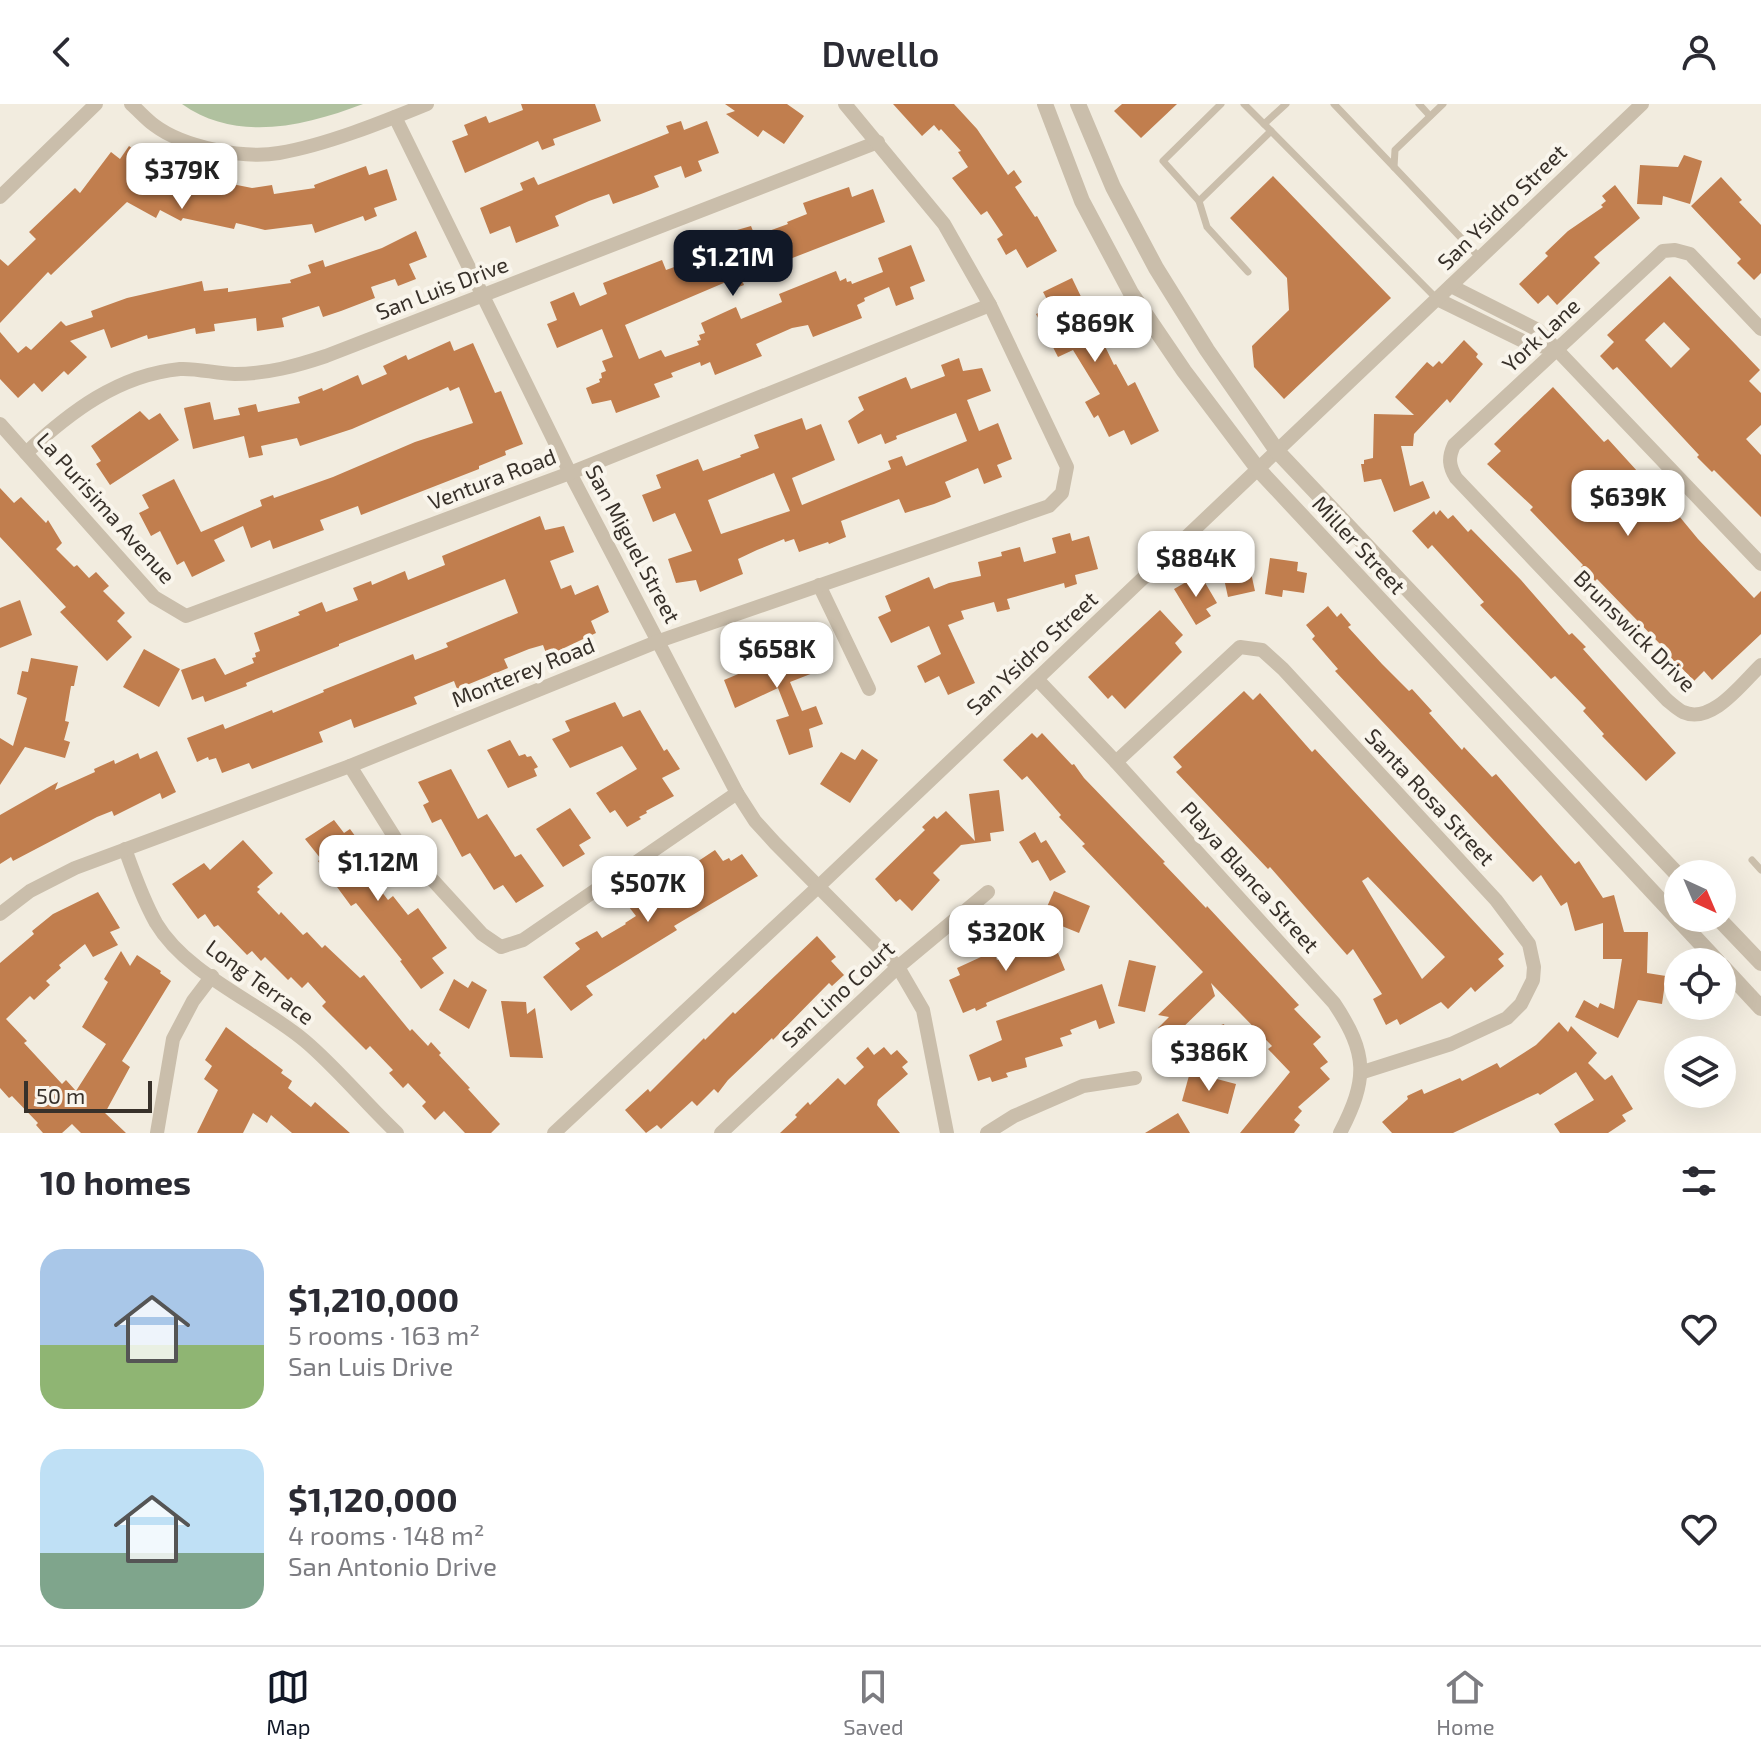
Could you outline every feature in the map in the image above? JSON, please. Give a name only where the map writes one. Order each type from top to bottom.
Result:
[{"type":"street","points":[[0,197],[96,104]]},
{"type":"street","points":[[131,104],[156,127],[199,147],[245,154],[278,153],[427,104]]},
{"type":"street","points":[[845,104],[944,224],[990,305]]},
{"type":"street","name":"Miller Street","points":[[1045,104],[1082,201],[1131,293],[1184,371],[1258,469],[1705,948]]},
{"type":"street","name":"Miller Street","points":[[1078,104],[1113,187],[1156,268],[1207,350],[1277,451],[1664,860]]},
{"type":"street","name":"San Ysidro Street","points":[[554,1133],[819,886],[1642,104]]},
{"type":"street","name":"San Miguel Street","points":[[395,117],[570,473],[737,793],[755,821],[898,967],[923,1010],[947,1133]]},
{"type":"street","name":"San Luis Drive","points":[[26,453],[74,412],[109,390],[141,377],[182,369],[236,374],[284,370],[484,296],[878,142]]},
{"type":"street","name":"York Lane","points":[[1450,464],[1449,455],[1454,445],[1663,251],[1690,254],[1761,329]]},
{"type":"street","points":[[1451,286],[1538,330],[1761,564]]},
{"type":"street","points":[[1437,299],[1529,344],[1557,349]]},
{"type":"street","name":"Ventura Road","points":[[186,616],[570,473],[990,305]]},
{"type":"street","name":"Monterey Road","points":[[0,914],[30,891],[75,868],[350,766],[659,641],[1049,506],[1062,493],[1067,467],[990,305]]},
{"type":"street","name":"La Purisima Avenue","points":[[0,424],[154,597],[186,616]]},
{"type":"street","name":"Brunswick Drive","points":[[1450,464],[1456,478],[1667,700],[1682,712],[1697,715],[1713,710],[1761,665]]},
{"type":"street","points":[[819,585],[869,689]]},
{"type":"street","name":"Santa Rosa Street","points":[[1116,762],[1240,647],[1262,650],[1496,900],[1529,944],[1534,967],[1533,980],[1521,1004],[1507,1018],[1451,1044],[1363,1072]]},
{"type":"street","name":"Playa Blanca Street","points":[[1037,679],[1334,1003],[1356,1043],[1363,1072]]},
{"type":"street","points":[[350,766],[397,841],[482,934],[501,947],[523,940],[737,793]]},
{"type":"street","name":"Long Terrace","points":[[125,849],[157,925],[180,952],[305,1041],[392,1131]]},
{"type":"street","name":"San Lino Court","points":[[721,1133],[898,967],[988,892]]},
{"type":"street","points":[[1731,932],[1761,963]]},
{"type":"street","points":[[157,1133],[173,1039],[193,1001],[212,976]]},
{"type":"street","name":"Miller Street","points":[[1736,981],[1761,1008]]},
{"type":"street","points":[[1340,1133],[1359,1092],[1363,1072]]},
{"type":"street","points":[[987,1133],[1014,1116],[1083,1086],[1135,1078]]},
{"type":"lane","points":[[1221,104],[1163,161],[1199,201],[1207,227],[1248,272]]},
{"type":"lane","points":[[1244,104],[1437,299]]},
{"type":"lane","points":[[1264,124],[1286,104]]},
{"type":"lane","points":[[1334,104],[1480,258]]},
{"type":"lane","points":[[1419,104],[1430,116]]},
{"type":"lane","points":[[1394,167],[1395,150],[1443,104]]},
{"type":"lane","points":[[1199,201],[1271,131]]},
{"type":"lane","points":[[1752,860],[1761,870]]},
{"type":"green space","points":[[182,104],[363,104],[295,124],[248,127],[225,124]]},
{"type":"building","points":[[521,104],[595,104],[601,121],[553,139],[555,145],[542,150],[538,141],[465,173],[452,141],[468,135],[464,125],[486,116],[489,123],[523,110]]},
{"type":"building","points":[[725,104],[787,104],[804,116],[784,144],[763,130],[758,137],[726,114],[735,111]]},
{"type":"building","points":[[893,104],[954,104],[977,129],[1008,175],[1014,170],[1022,182],[1015,187],[1037,216],[1057,251],[1027,268],[1016,249],[1006,255],[997,239],[1003,235],[987,211],[981,215],[952,178],[968,167],[958,152],[961,151],[934,125],[922,136]]},
{"type":"building","points":[[1122,104],[1177,104],[1141,138],[1114,111]]},
{"type":"building","points":[[681,121],[684,130],[707,121],[719,153],[698,161],[702,171],[685,178],[681,166],[654,176],[659,187],[641,194],[613,204],[609,194],[589,201],[555,216],[559,226],[516,243],[510,226],[490,234],[480,208],[523,190],[520,183],[534,177],[538,185],[669,133],[666,126]]},
{"type":"building","points":[[129,146],[167,174],[172,166],[210,187],[212,180],[252,188],[272,185],[274,194],[315,188],[314,185],[366,166],[369,175],[387,169],[397,200],[374,208],[377,216],[365,221],[363,216],[315,233],[312,224],[265,230],[236,223],[234,229],[183,218],[181,221],[160,210],[156,218],[127,202],[51,275],[48,272],[0,323],[0,259],[8,266],[36,239],[29,232],[75,188],[80,193],[111,152],[120,159]]},
{"type":"building","points":[[1684,155],[1702,161],[1690,204],[1663,196],[1662,205],[1637,204],[1640,165],[1678,167]]},
{"type":"building","points":[[1273,176],[1391,298],[1284,399],[1254,367],[1252,346],[1289,310],[1287,278],[1230,218]]},
{"type":"building","points":[[1721,177],[1761,225],[1761,273],[1754,280],[1737,263],[1741,259],[1691,206]]},
{"type":"building","points":[[1615,185],[1640,218],[1594,257],[1600,263],[1557,305],[1548,295],[1538,304],[1519,284],[1568,231],[1603,207],[1601,205],[1606,201],[1602,196]]},
{"type":"building","points":[[849,187],[852,197],[873,189],[885,222],[741,278],[744,285],[730,290],[726,282],[625,325],[639,359],[661,350],[665,357],[699,345],[699,335],[705,333],[701,323],[736,307],[741,319],[782,302],[779,294],[836,271],[840,281],[846,278],[852,284],[883,272],[878,258],[911,245],[925,281],[910,287],[914,299],[896,306],[889,287],[864,298],[865,301],[857,305],[862,318],[813,337],[808,325],[792,328],[756,344],[762,356],[715,375],[710,362],[701,366],[700,362],[671,373],[673,377],[654,384],[660,397],[616,413],[611,400],[592,404],[586,388],[600,382],[601,373],[606,371],[602,361],[613,357],[602,329],[557,348],[547,324],[557,320],[550,302],[574,292],[580,306],[607,294],[603,283],[662,260],[666,270],[691,261],[710,251],[706,241],[723,234],[751,226],[755,236],[788,224],[807,214],[803,203]]},
{"type":"building","points":[[416,231],[427,257],[409,264],[416,279],[398,286],[395,279],[371,287],[375,298],[341,311],[323,317],[319,306],[282,318],[284,327],[257,331],[256,318],[214,324],[215,331],[196,334],[195,328],[148,339],[147,335],[111,348],[104,329],[70,341],[87,357],[68,375],[64,371],[42,392],[34,383],[18,398],[0,379],[0,332],[18,353],[26,346],[31,350],[61,321],[66,326],[93,317],[91,311],[127,298],[202,281],[204,291],[228,288],[228,292],[291,283],[290,280],[311,273],[308,265],[323,260],[325,267],[382,248]]},
{"type":"building","points":[[1670,276],[1760,370],[1749,381],[1761,393],[1761,425],[1746,439],[1761,455],[1761,517],[1697,457],[1699,455],[1617,367],[1613,370],[1600,356],[1614,342],[1607,335]],"holes":[[[1664,322],[1690,349],[1671,368],[1645,340]]]},
{"type":"building","points":[[1072,278],[1114,365],[1128,386],[1135,382],[1159,431],[1131,445],[1124,430],[1109,437],[1098,415],[1094,418],[1085,402],[1100,394],[1073,350],[1058,357],[1036,314],[1051,307],[1043,292]]},
{"type":"building","points":[[1464,340],[1483,364],[1450,403],[1447,399],[1414,434],[1413,446],[1401,446],[1410,486],[1423,481],[1430,498],[1394,512],[1381,479],[1364,482],[1361,464],[1373,458],[1374,414],[1414,415],[1395,397],[1427,362],[1433,367],[1439,361],[1442,364]]},
{"type":"building","points":[[450,341],[454,351],[473,343],[495,393],[501,391],[523,444],[505,451],[506,455],[479,466],[479,469],[361,515],[358,506],[320,520],[324,530],[273,549],[270,540],[251,548],[243,526],[214,540],[225,561],[192,577],[184,561],[177,565],[160,531],[151,536],[139,513],[149,508],[142,495],[174,479],[201,532],[262,506],[260,500],[333,477],[415,442],[473,423],[459,387],[450,391],[448,387],[352,429],[300,446],[297,438],[261,446],[263,455],[249,458],[244,436],[193,449],[184,408],[210,402],[214,420],[240,415],[238,408],[256,404],[258,412],[300,403],[298,397],[322,388],[323,391],[358,375],[362,385],[387,374],[383,366],[406,355],[408,360]]},
{"type":"building","points":[[959,358],[963,371],[982,368],[991,391],[967,400],[979,431],[998,423],[1012,459],[997,465],[1002,477],[984,484],[978,468],[945,482],[951,497],[934,504],[905,513],[899,499],[841,521],[846,537],[829,544],[799,552],[794,539],[785,542],[784,539],[738,559],[743,574],[700,592],[696,580],[676,583],[668,559],[692,551],[675,513],[653,522],[642,495],[661,488],[656,475],[698,459],[703,471],[741,457],[759,448],[754,435],[802,418],[806,430],[821,424],[835,460],[792,478],[802,505],[891,469],[888,461],[902,456],[906,466],[967,441],[956,413],[896,436],[897,439],[885,444],[881,434],[858,444],[848,421],[864,410],[858,397],[906,377],[911,389],[945,376],[941,365]],"holes":[[[774,473],[790,511],[721,534],[708,500]]]},
{"type":"building","points":[[1553,387],[1604,442],[1608,439],[1660,493],[1754,598],[1761,591],[1761,634],[1712,680],[1704,671],[1694,681],[1675,661],[1673,663],[1658,648],[1661,645],[1597,579],[1595,581],[1581,567],[1583,565],[1530,510],[1533,507],[1487,464],[1501,451],[1494,444]]},
{"type":"building","points":[[140,411],[149,420],[160,413],[179,440],[110,485],[96,464],[101,461],[91,446]]},
{"type":"building","points":[[0,488],[14,503],[21,497],[46,523],[48,520],[62,543],[56,549],[74,567],[77,565],[89,578],[96,572],[109,586],[103,591],[125,613],[117,621],[132,637],[107,661],[60,612],[66,607],[0,537]]},
{"type":"building","points":[[1440,510],[1448,519],[1453,515],[1468,532],[1471,529],[1521,580],[1569,635],[1572,633],[1586,647],[1583,649],[1676,753],[1646,781],[1602,736],[1604,734],[1583,711],[1586,708],[1555,676],[1551,679],[1480,605],[1484,602],[1432,545],[1428,549],[1412,531],[1434,511],[1436,515]]},
{"type":"building","points":[[540,516],[545,530],[564,526],[574,552],[550,561],[561,589],[571,585],[575,595],[598,585],[609,612],[591,621],[596,633],[547,656],[543,645],[529,649],[504,659],[508,668],[457,689],[454,681],[414,697],[417,704],[354,728],[351,719],[319,732],[323,742],[252,769],[249,763],[222,773],[216,758],[209,760],[208,757],[197,762],[187,738],[223,724],[225,729],[272,710],[273,713],[413,654],[415,660],[448,647],[446,643],[518,613],[505,579],[339,644],[205,702],[203,696],[192,700],[181,670],[215,658],[225,675],[254,663],[252,658],[260,651],[254,633],[300,615],[298,612],[322,602],[326,612],[358,600],[353,588],[371,581],[372,585],[405,571],[408,580],[445,565],[442,556]]},
{"type":"building","points":[[1070,533],[1072,541],[1089,536],[1098,569],[1075,575],[1077,584],[1065,588],[1064,583],[1007,599],[1010,609],[997,612],[994,602],[961,611],[964,619],[948,625],[975,683],[948,695],[939,676],[925,683],[917,666],[941,654],[929,626],[891,643],[878,617],[891,611],[885,596],[929,577],[934,589],[981,576],[978,562],[1002,556],[1001,552],[1020,547],[1024,562],[1056,553],[1052,538]]},
{"type":"building","points":[[1246,550],[1255,591],[1228,597],[1219,556]]},
{"type":"building","points":[[1270,558],[1298,562],[1297,571],[1307,573],[1304,593],[1283,590],[1282,597],[1265,594]]},
{"type":"building","points":[[1200,574],[1217,603],[1206,609],[1211,616],[1196,625],[1174,589]]},
{"type":"building","points":[[20,600],[32,635],[0,648],[0,608]]},
{"type":"building","points":[[1328,606],[1337,617],[1341,613],[1351,625],[1348,627],[1409,691],[1412,689],[1462,750],[1464,747],[1492,777],[1496,774],[1575,864],[1579,861],[1603,898],[1614,895],[1624,932],[1648,932],[1647,973],[1664,976],[1662,1004],[1638,1000],[1618,1038],[1575,1017],[1584,1000],[1598,1008],[1600,1003],[1614,1009],[1622,959],[1603,959],[1603,923],[1575,931],[1567,902],[1561,906],[1541,875],[1533,882],[1335,671],[1338,669],[1312,639],[1315,636],[1306,625]]},
{"type":"building","points":[[1160,610],[1183,635],[1175,643],[1182,652],[1125,709],[1112,695],[1108,699],[1088,677]]},
{"type":"building","points":[[780,641],[785,654],[804,650],[813,673],[790,682],[802,711],[816,706],[823,724],[809,729],[813,747],[789,755],[776,720],[789,716],[778,688],[735,708],[724,680],[743,672],[737,657]]},
{"type":"building","points":[[144,649],[180,669],[159,707],[123,687]]},
{"type":"building","points":[[31,658],[78,666],[65,721],[69,722],[64,740],[70,742],[65,758],[25,747],[0,785],[0,738],[13,746],[27,698],[17,694],[22,671],[28,672]]},
{"type":"building","points":[[1244,691],[1253,700],[1260,693],[1504,954],[1498,959],[1504,966],[1475,992],[1471,987],[1448,1009],[1441,1002],[1400,1025],[1397,1019],[1386,1025],[1373,999],[1382,994],[1353,949],[1347,955],[1270,867],[1268,869],[1176,772],[1182,767],[1173,757]],"holes":[[[1368,877],[1445,957],[1422,979],[1362,881]]]},
{"type":"building","points":[[615,702],[623,717],[640,710],[664,751],[667,749],[680,769],[662,778],[674,796],[646,811],[639,817],[641,819],[627,827],[615,810],[610,813],[596,793],[637,769],[622,746],[570,768],[552,739],[570,731],[565,721]]},
{"type":"building","points":[[1032,733],[1037,738],[1042,733],[1074,764],[1163,863],[1299,1005],[1294,1009],[1321,1037],[1313,1044],[1328,1062],[1320,1068],[1330,1079],[1298,1107],[1302,1111],[1294,1120],[1300,1125],[1294,1133],[1240,1133],[1290,1072],[1268,1049],[1272,1046],[1211,983],[1215,996],[1170,1040],[1158,1028],[1169,1017],[1158,1015],[1203,972],[1082,846],[1085,844],[1027,776],[1022,780],[1003,760]]},
{"type":"building","points":[[510,740],[519,756],[531,756],[538,767],[534,769],[537,776],[508,788],[487,750]]},
{"type":"building","points":[[862,749],[878,760],[850,803],[820,784],[841,752],[855,760]]},
{"type":"building","points":[[157,751],[176,792],[162,799],[160,793],[114,816],[112,811],[97,817],[13,861],[11,857],[0,864],[0,815],[58,782],[55,790],[114,760],[115,764],[138,753],[140,759]]},
{"type":"building","points":[[451,769],[478,819],[487,814],[515,857],[521,854],[544,886],[516,903],[503,885],[494,890],[470,853],[462,857],[441,819],[432,823],[423,805],[429,802],[418,782]]},
{"type":"building","points":[[999,790],[1004,831],[990,833],[991,841],[961,845],[933,873],[940,880],[912,911],[900,899],[896,902],[875,879],[925,830],[922,827],[934,816],[937,819],[946,811],[975,841],[969,794]]},
{"type":"building","points":[[570,808],[591,838],[579,845],[585,854],[563,867],[536,829]]},
{"type":"building","points":[[334,820],[344,833],[350,829],[375,863],[365,870],[388,900],[393,896],[408,915],[418,908],[447,948],[432,958],[444,973],[421,989],[356,903],[351,906],[305,839]]},
{"type":"building","points":[[1035,832],[1041,843],[1046,840],[1066,872],[1050,881],[1038,860],[1032,863],[1019,842]]},
{"type":"building","points":[[243,840],[273,873],[257,887],[260,889],[257,892],[303,935],[307,932],[322,948],[325,945],[360,978],[364,975],[410,1031],[412,1029],[428,1046],[431,1042],[500,1124],[491,1133],[465,1133],[444,1111],[435,1120],[422,1106],[426,1102],[408,1083],[403,1088],[389,1073],[393,1070],[370,1046],[366,1050],[322,1006],[326,1002],[308,982],[302,988],[291,977],[288,980],[265,957],[261,961],[252,951],[247,955],[218,925],[214,927],[205,914],[198,919],[172,884],[204,863],[210,870]]},
{"type":"building","points":[[715,850],[723,861],[729,858],[731,861],[742,854],[758,876],[674,926],[677,930],[586,986],[593,995],[571,1011],[543,977],[580,949],[575,943],[597,931],[602,938],[626,924],[636,916],[629,907]]},
{"type":"building","points":[[1054,891],[1090,906],[1079,933],[1042,918]]},
{"type":"building","points":[[98,892],[120,928],[110,932],[118,945],[93,957],[85,944],[59,965],[61,968],[46,981],[50,985],[34,1000],[30,996],[6,1019],[27,1041],[24,1043],[62,1084],[66,1080],[76,1091],[106,1044],[82,1027],[108,982],[104,979],[121,951],[130,966],[137,955],[171,981],[122,1061],[130,1067],[105,1113],[126,1133],[81,1133],[72,1124],[62,1133],[43,1133],[36,1125],[38,1123],[0,1088],[0,963],[53,914]]},
{"type":"building","points":[[1049,931],[1065,970],[986,1003],[987,1006],[976,1011],[975,1008],[963,1013],[949,980],[960,975],[957,968],[994,951],[997,960],[1025,949],[1022,942]]},
{"type":"building","points":[[817,936],[836,957],[831,961],[844,975],[832,986],[829,983],[718,1093],[714,1089],[697,1106],[692,1101],[661,1129],[657,1125],[646,1133],[625,1110],[648,1089],[650,1092],[704,1038],[733,1012],[735,1014]]},
{"type":"building","points":[[1129,960],[1156,966],[1145,1012],[1118,1006]]},
{"type":"building","points":[[454,979],[468,988],[472,981],[487,990],[469,1029],[439,1010]]},
{"type":"building","points":[[1102,984],[1115,1023],[1099,1029],[1096,1020],[1070,1030],[1072,1034],[1060,1038],[1063,1046],[1025,1058],[1027,1067],[1006,1073],[1008,1077],[992,1082],[990,1077],[978,1081],[969,1055],[1002,1040],[996,1021]]},
{"type":"building","points":[[501,1001],[526,1002],[527,1014],[535,1008],[543,1058],[510,1057]]},
{"type":"building","points":[[1559,1022],[1568,1032],[1571,1026],[1597,1053],[1588,1063],[1605,1080],[1612,1075],[1633,1109],[1622,1115],[1626,1121],[1608,1133],[1560,1133],[1554,1124],[1594,1100],[1576,1072],[1540,1095],[1538,1093],[1453,1133],[1392,1133],[1382,1122],[1408,1099],[1407,1096],[1422,1089],[1424,1094],[1460,1078],[1462,1081],[1497,1063],[1500,1068],[1536,1045]]},
{"type":"building","points":[[1224,1024],[1233,1052],[1190,1066],[1181,1039]]},
{"type":"building","points":[[226,1027],[283,1070],[281,1073],[292,1081],[288,1088],[311,1107],[315,1102],[350,1133],[292,1133],[271,1115],[267,1123],[253,1113],[243,1133],[197,1133],[218,1090],[204,1079],[212,1066],[205,1060]]},
{"type":"building","points":[[868,1047],[874,1055],[884,1047],[891,1055],[897,1050],[908,1062],[902,1067],[908,1074],[878,1100],[877,1105],[900,1133],[780,1133],[808,1102],[810,1105],[838,1078],[845,1085],[864,1067],[856,1058]]},
{"type":"building","points":[[1190,1072],[1236,1084],[1228,1114],[1182,1101]]},
{"type":"building","points":[[1178,1113],[1190,1133],[1145,1133]]}]
